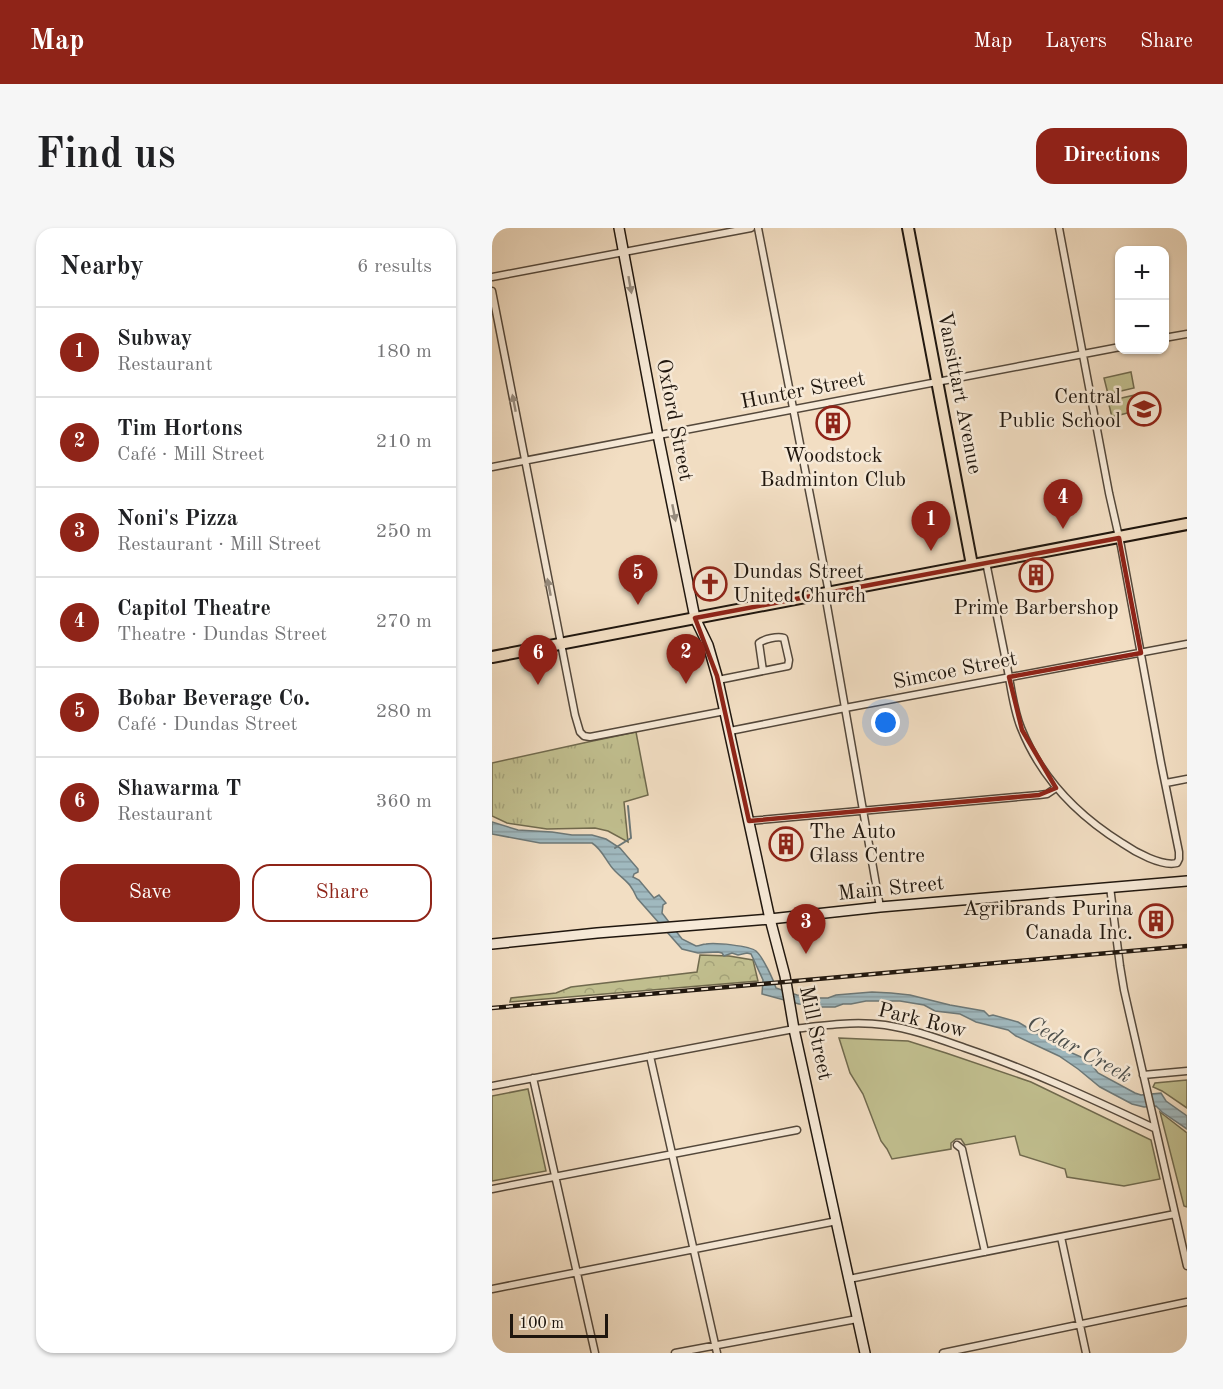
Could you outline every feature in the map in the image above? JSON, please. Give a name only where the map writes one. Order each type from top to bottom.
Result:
[{"type":"main road","name":"Oxford Street","points":[[619,228],[695,618]]},
{"type":"main road","name":"Vansittart Avenue","points":[[908,228],[972,565]]},
{"type":"main road","points":[[492,657],[1187,525]]},
{"type":"main road","name":"Mill Street","points":[[695,618],[708,645],[730,731],[865,1353]]},
{"type":"main road","name":"Main Street","points":[[492,944],[880,907],[1187,881]]},
{"type":"street","points":[[492,278],[750,228]]},
{"type":"street","points":[[758,228],[827,593],[880,907]]},
{"type":"street","points":[[986,562],[1015,712],[1031,749],[1056,788],[1100,829],[1127,847],[1163,863],[1172,864],[1178,861],[1179,852],[1059,228]]},
{"type":"street","points":[[492,291],[578,728],[586,736],[725,711]]},
{"type":"street","points":[[1169,337],[1187,334]]},
{"type":"street","name":"Hunter Street","points":[[492,467],[1115,348]]},
{"type":"street","points":[[718,680],[764,671],[787,666],[789,664],[788,654],[784,638],[762,640],[759,643],[764,671]]},
{"type":"street","name":"Simcoe Street","points":[[730,731],[1187,644]]},
{"type":"street","points":[[1166,783],[1187,779]]},
{"type":"street","points":[[749,821],[1039,795],[1047,794],[1056,788]]},
{"type":"street","points":[[1110,887],[1119,966],[1187,1266]]},
{"type":"street","name":"Park Row","points":[[492,1086],[794,1029],[850,1023],[885,1025],[952,1043],[1025,1070],[1154,1128]]},
{"type":"street","points":[[650,1056],[717,1353]]},
{"type":"street","points":[[1143,1075],[1187,1071]]},
{"type":"street","points":[[533,1078],[595,1353]]},
{"type":"street","points":[[492,1189],[797,1130]]},
{"type":"street","points":[[957,1146],[963,1150],[985,1252]]},
{"type":"street","points":[[849,1279],[1174,1214]]},
{"type":"street","points":[[492,1289],[837,1221]]},
{"type":"street","points":[[1061,1237],[1086,1353]]},
{"type":"street","points":[[943,1353],[1187,1302]]},
{"type":"street","points":[[675,1353],[857,1319]]},
{"type":"highlighted area","points":[[1119,538],[1141,653],[1009,677],[1022,730],[1056,788],[1039,795],[749,821],[717,676],[695,618]]},
{"type":"green space","points":[[1131,372],[1134,388],[1108,394],[1104,378]]},
{"type":"green space","points":[[1135,395],[1139,410],[1112,417],[1108,401]]},
{"type":"green space","points":[[636,732],[648,795],[624,802],[628,842],[608,831],[595,828],[547,829],[507,823],[492,816],[492,763]]},
{"type":"green space","points":[[700,955],[753,960],[758,981],[510,1002],[511,998],[556,993],[571,987],[697,972]]},
{"type":"green space","points":[[839,1038],[908,1041],[1031,1082],[1151,1140],[1160,1179],[1124,1186],[1067,1177],[1065,1169],[1020,1155],[1015,1136],[965,1145],[961,1139],[956,1139],[951,1143],[951,1149],[892,1159],[881,1141],[863,1094],[850,1073]]},
{"type":"green space","points":[[1187,1080],[1187,1108],[1153,1087],[1155,1083]]},
{"type":"green space","points":[[528,1089],[546,1171],[492,1181],[492,1096]]},
{"type":"green space","points":[[1160,1112],[1187,1133],[1187,1207],[1184,1206]]},
{"type":"water","name":"Cedar Creek","points":[[492,822],[518,830],[592,835],[606,839],[620,848],[638,869],[633,877],[639,880],[654,898],[659,895],[666,903],[663,905],[662,913],[682,939],[696,946],[724,944],[756,951],[765,963],[776,988],[797,995],[819,998],[872,992],[910,995],[984,1011],[989,1016],[1018,1022],[1063,1049],[1088,1060],[1098,1073],[1135,1093],[1141,1095],[1161,1093],[1166,1101],[1187,1116],[1187,1129],[1156,1106],[1144,1107],[1132,1104],[1100,1087],[1059,1056],[1008,1030],[976,1022],[960,1014],[935,1011],[924,1005],[900,1001],[866,1001],[835,1007],[821,1007],[799,1004],[762,994],[763,980],[751,954],[732,953],[724,956],[718,952],[698,953],[682,949],[592,843],[540,843],[492,834]]},
{"type":"waterway","points":[[615,848],[631,838],[628,806]]},
{"type":"railway","points":[[492,1008],[1187,946]]},
{"type":"place","name":"Central Public School","points":[[1144,409]]},
{"type":"place","name":"Woodstock Badminton Club","points":[[833,423]]},
{"type":"place","name":"Capitol Theatre","points":[[1063,529]]},
{"type":"place","name":"Subway","points":[[931,551]]},
{"type":"place","name":"Prime Barbershop","points":[[1036,575]]},
{"type":"place","name":"Dundas Street United Church","points":[[710,584]]},
{"type":"place","name":"Bobar Beverage Co.","points":[[638,605]]},
{"type":"place","name":"Tim Hortons","points":[[686,684]]},
{"type":"place","name":"Shawarma T","points":[[538,685]]},
{"type":"place","name":"The Auto Glass Centre","points":[[786,844]]},
{"type":"place","name":"Agribrands Purina Canada Inc.","points":[[1156,921]]},
{"type":"place","name":"Noni's Pizza","points":[[806,954]]}]
